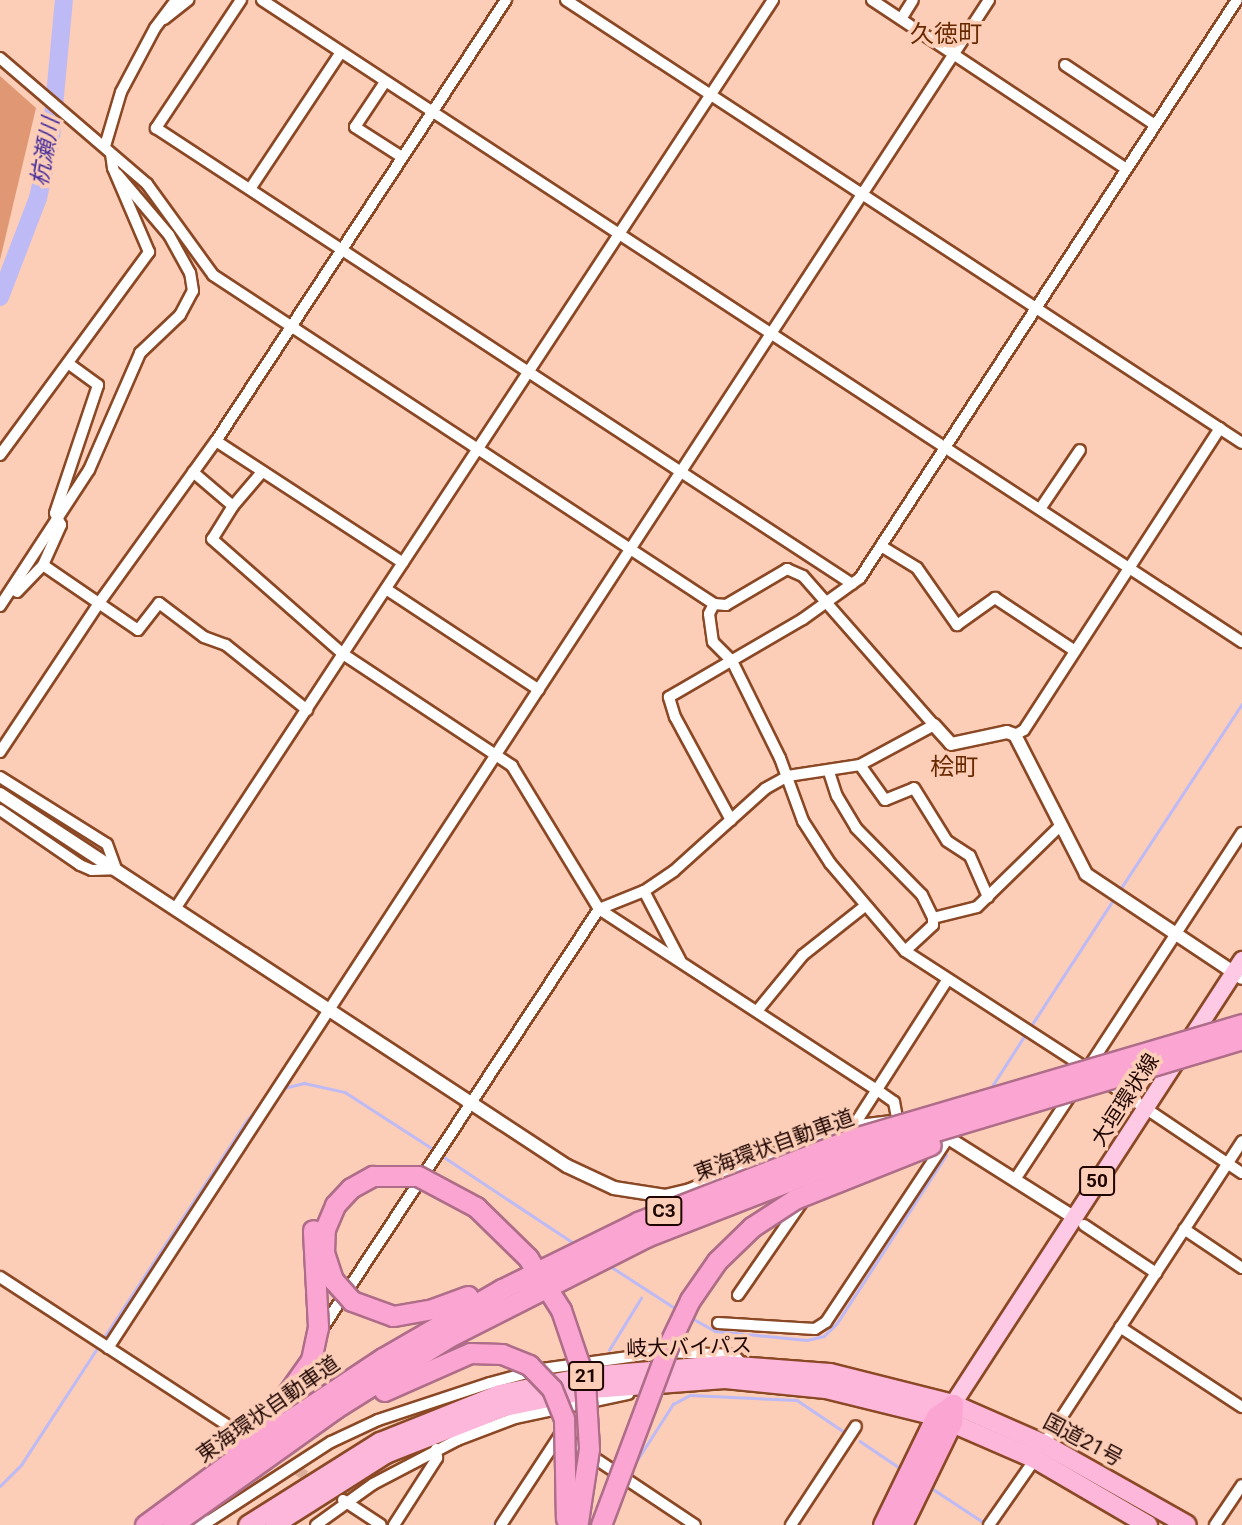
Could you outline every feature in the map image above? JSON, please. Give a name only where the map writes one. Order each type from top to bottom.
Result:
[{"type":"highway","name":"東海環状自動車道","points":[[145,1525],[324,1395],[443,1321],[569,1255],[713,1190],[848,1140],[1242,1024]]},
{"type":"highway","name":"東海環状自動車道","points":[[172,1525],[381,1379],[574,1270],[659,1232],[856,1156],[1242,1039]]},
{"type":"highway","points":[[601,1525],[685,1310],[716,1261],[752,1227],[824,1186],[1150,1069]]},
{"type":"highway","points":[[136,1525],[255,1427],[293,1389],[310,1360],[318,1327],[311,1251],[321,1206],[351,1173],[395,1161],[443,1173],[485,1200],[520,1231],[560,1285],[586,1342],[600,1406],[598,1478],[575,1523]]},
{"type":"highway","points":[[575,1523],[589,1449],[584,1381],[561,1310],[551,1292],[535,1269],[528,1258],[476,1207],[418,1176],[389,1173],[361,1181],[343,1195],[329,1217],[324,1253],[341,1292],[364,1308],[403,1315],[456,1301],[519,1272],[530,1266],[541,1261],[585,1239],[713,1190]]},
{"type":"highway","points":[[180,1525],[369,1398],[452,1358],[487,1352],[529,1365],[559,1402],[567,1435],[575,1523]]},
{"type":"highway","name":"岐大バイパス","points":[[248,1525],[380,1442],[500,1394],[589,1376],[678,1366],[744,1366],[830,1373],[947,1414]]},
{"type":"highway","name":"岐大バイパス","points":[[274,1525],[351,1473],[466,1420],[553,1394],[682,1380],[826,1389],[947,1414]]},
{"type":"highway","points":[[883,1525],[947,1414]]},
{"type":"highway","points":[[902,1525],[947,1414]]},
{"type":"highway","name":"国道21号","points":[[947,1414],[1040,1451],[1186,1525]]},
{"type":"highway","name":"国道21号","points":[[1040,1451],[1148,1525]]},
{"type":"main road","name":"大垣環状線","points":[[947,1414],[1078,1221],[1146,1107],[1239,970]]},
{"type":"street","points":[[0,455],[149,252],[108,150],[121,92],[161,19],[176,0]]},
{"type":"street","points":[[161,19],[169,19],[188,0]]},
{"type":"street","points":[[242,0],[156,128],[852,584]]},
{"type":"street","points":[[262,0],[618,236],[770,332],[1242,642]]},
{"type":"street","points":[[0,752],[99,603],[216,441],[506,0]]},
{"type":"street","points":[[566,0],[1242,443]]},
{"type":"street","points":[[176,909],[773,0]]},
{"type":"street","points":[[872,0],[1126,169]]},
{"type":"street","points":[[901,19],[914,0]]},
{"type":"street","points":[[108,1348],[989,0]]},
{"type":"street","points":[[731,820],[675,717],[669,697],[732,661],[852,584],[881,546],[946,448],[1237,0]]},
{"type":"street","points":[[250,189],[341,52]]},
{"type":"street","points":[[0,58],[147,184],[213,275],[714,604],[726,605],[787,569],[803,576],[951,744],[1007,732],[1015,735],[1082,869],[1176,935],[1239,970]]},
{"type":"street","points":[[1065,65],[1156,125]]},
{"type":"street","points":[[385,82],[355,127],[402,157]]},
{"type":"street","points":[[2,604],[60,519],[112,424],[140,352],[180,315],[193,291],[190,273],[169,235],[117,174]]},
{"type":"street","points":[[60,519],[55,513],[98,385],[68,363]]},
{"type":"street","points":[[1015,735],[1024,730],[1220,428]]},
{"type":"street","points":[[216,441],[403,563]]},
{"type":"street","points":[[1040,509],[1080,450]]},
{"type":"street","points":[[193,472],[233,506]]},
{"type":"street","points":[[262,472],[233,506],[212,539],[343,654],[498,753],[512,766],[599,909],[894,1102],[898,1122]]},
{"type":"street","points":[[2,604],[43,565],[60,519]]},
{"type":"street","points":[[881,546],[917,569],[957,625],[995,598],[1075,651]]},
{"type":"street","points":[[43,565],[138,630],[159,603],[204,637],[226,645],[307,710]]},
{"type":"street","points":[[386,589],[539,690]]},
{"type":"street","points":[[714,604],[709,614],[713,642],[732,661],[788,776],[791,796],[808,829],[865,906],[905,951],[1146,1107],[1242,1173]]},
{"type":"street","points":[[196,1525],[599,909],[644,891],[765,789],[788,776],[829,772],[860,765],[934,724]]},
{"type":"street","points":[[860,765],[885,800],[914,788],[947,841],[970,856],[988,897]]},
{"type":"street","points":[[829,772],[856,828],[922,895],[933,918]]},
{"type":"street","points":[[0,777],[107,844],[116,869]]},
{"type":"street","points":[[0,794],[567,1166],[614,1188],[665,1196],[856,1123],[898,1122],[949,1137],[1016,1178],[1156,1273]]},
{"type":"street","points":[[0,810],[80,865],[92,870],[116,869]]},
{"type":"street","points":[[905,951],[925,934],[933,918],[977,907],[1060,826]]},
{"type":"street","points":[[1016,1178],[1242,834]]},
{"type":"street","points":[[644,891],[681,962]]},
{"type":"street","points":[[757,1011],[803,955],[865,906]]},
{"type":"street","points":[[738,1295],[856,1123],[948,979]]},
{"type":"street","points":[[718,1323],[815,1329],[826,1322],[949,1137]]},
{"type":"street","points":[[991,1524],[1242,1140]]},
{"type":"street","points":[[1184,1229],[1242,1268]]},
{"type":"street","points":[[0,1277],[293,1468]]},
{"type":"street","points":[[1120,1326],[1242,1407]]},
{"type":"street","points":[[203,1525],[293,1468],[379,1420],[542,1369],[665,1352],[734,1355],[744,1366]]},
{"type":"street","points":[[316,1525],[342,1500],[436,1450],[515,1418],[606,1397],[666,1392],[682,1380]]},
{"type":"street","points":[[791,1525],[856,1426]]},
{"type":"street","points":[[501,1525],[560,1435],[695,1525]]},
{"type":"street","points":[[394,1525],[437,1458],[436,1450]]},
{"type":"street","points":[[1215,1525],[1242,1485]]},
{"type":"street","points":[[342,1500],[382,1525]]},
{"type":"shaded area","points":[[0,76],[36,108],[0,260]]},
{"type":"waterway","name":"杭瀬川","points":[[0,297],[38,198],[51,139],[64,0]]},
{"type":"waterway","points":[[1119,891],[1242,704]]},
{"type":"waterway","points":[[1029,1029],[1115,897]]},
{"type":"waterway","points":[[989,1091],[1025,1035]]},
{"type":"waterway","points":[[284,1088],[304,1083],[345,1092],[433,1149]]},
{"type":"waterway","points":[[105,1336],[247,1120],[265,1099]]},
{"type":"waterway","points":[[690,1317],[715,1331],[807,1340],[824,1336],[837,1323],[946,1155]]},
{"type":"waterway","points":[[444,1157],[575,1244]]},
{"type":"waterway","points":[[607,1264],[678,1310]]},
{"type":"waterway","points":[[609,1350],[641,1298]]},
{"type":"waterway","points":[[0,1486],[21,1465],[96,1350]]},
{"type":"waterway","points":[[632,1468],[673,1404],[690,1395],[797,1400],[843,1431]]},
{"type":"waterway","points":[[493,1525],[555,1431]]},
{"type":"waterway","points":[[860,1441],[897,1466]]},
{"type":"waterway","points":[[930,1487],[983,1522]]},
{"type":"tunnel","points":[[297,1470],[339,1498]]},
{"type":"district","name":"久徳町","points":[[946,35]]},
{"type":"district","name":"桧町","points":[[954,768]]}]
